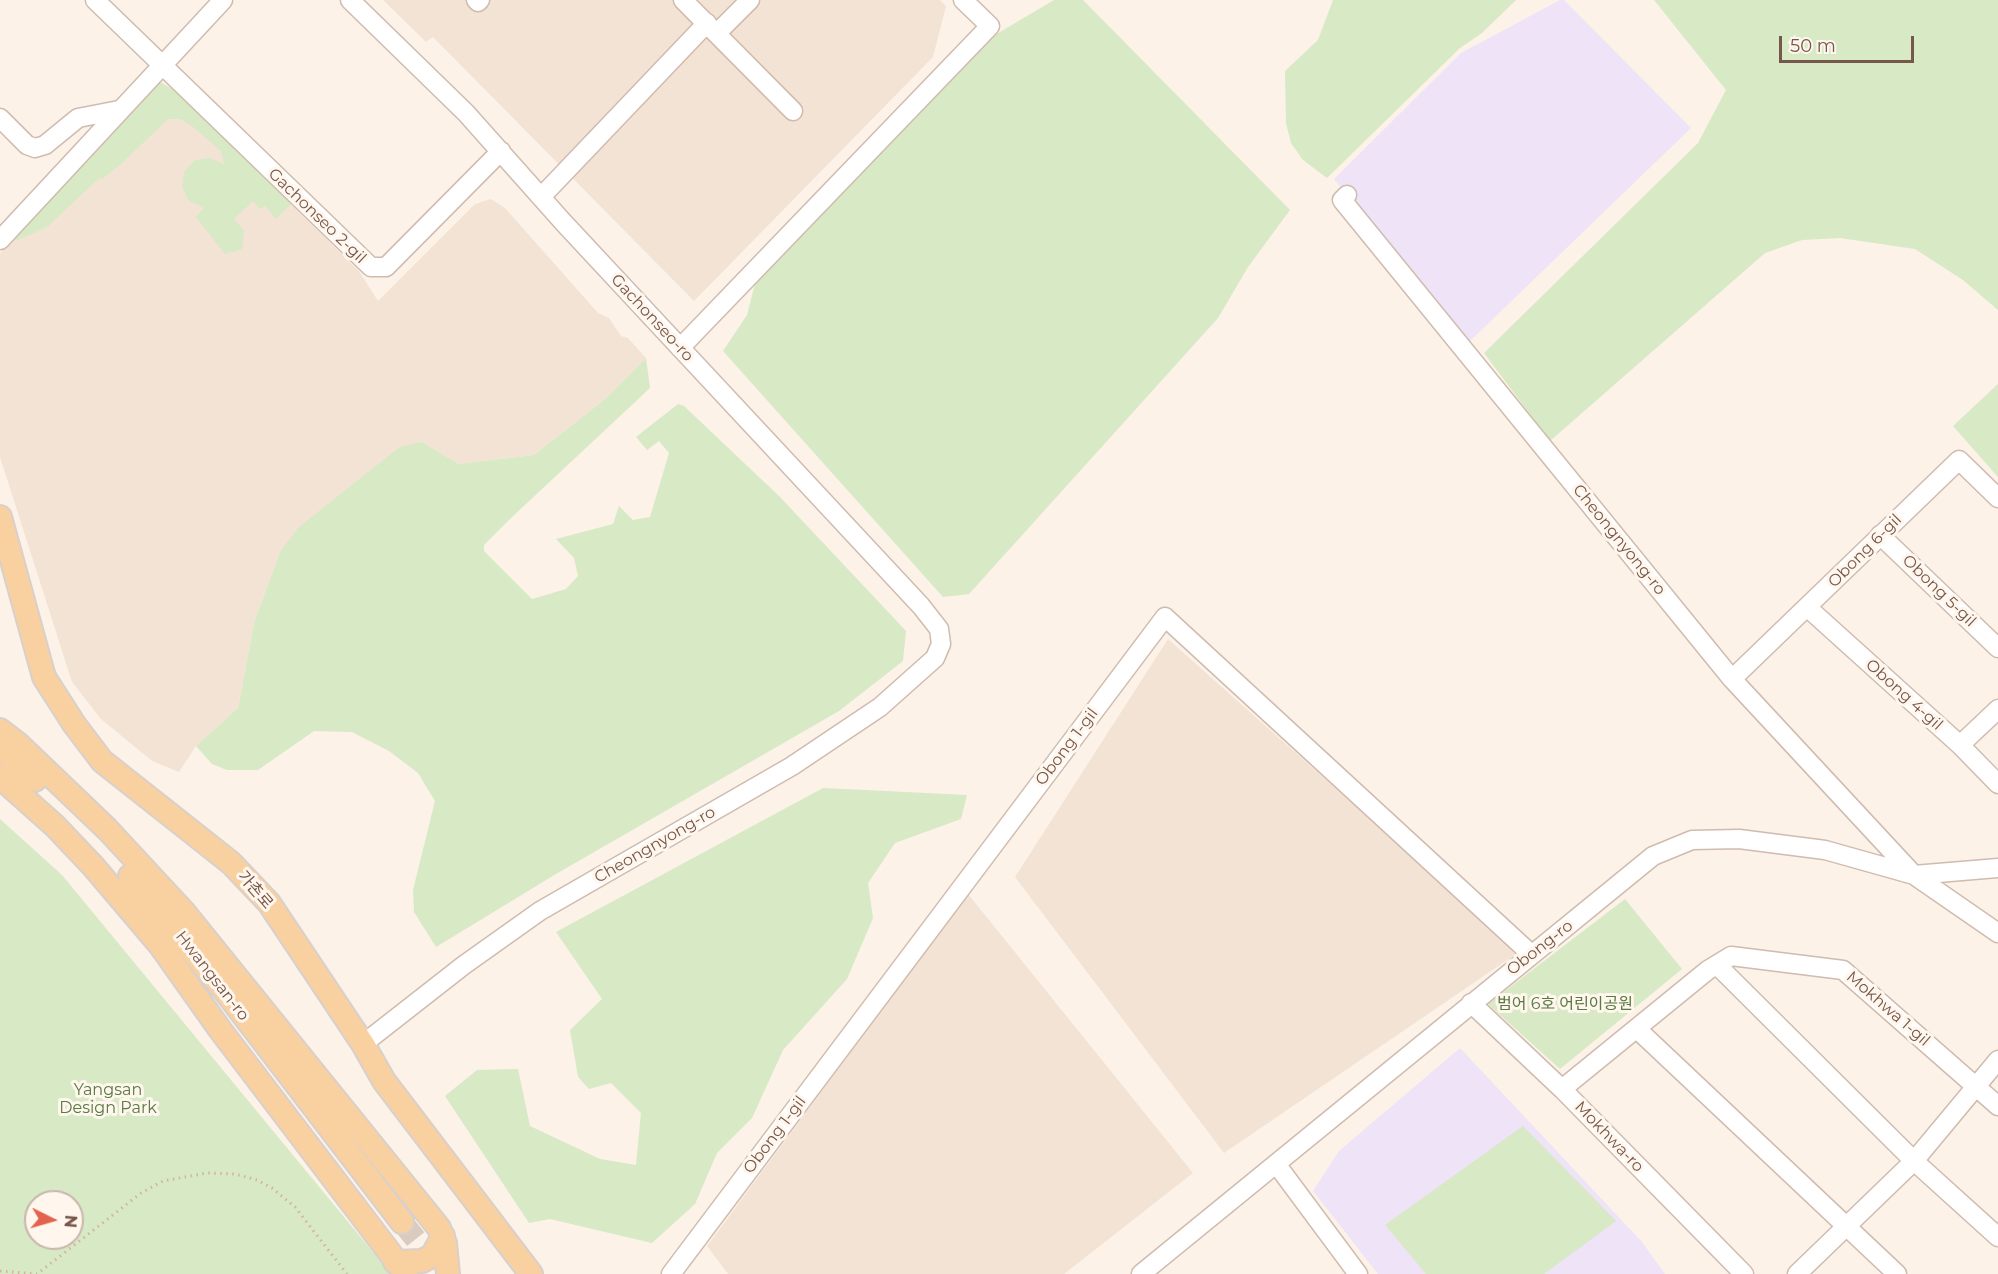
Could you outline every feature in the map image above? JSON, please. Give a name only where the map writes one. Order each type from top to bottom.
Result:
[{"type":"main road","name":"가촌로","points":[[0,517],[44,677],[74,724],[102,760],[231,863],[269,903],[363,1044],[384,1081],[525,1272]]},
{"type":"main road","points":[[0,730],[17,743],[107,829],[183,911],[439,1228],[443,1236],[448,1274]]},
{"type":"main road","name":"Hwangsan-ro","points":[[0,749],[91,833],[147,895],[225,991],[402,1222]]},
{"type":"main road","points":[[0,777],[55,826],[160,945],[401,1268],[432,1256],[443,1236]]},
{"type":"street","name":"Gachonseo 2-gil","points":[[94,0],[365,264],[377,269],[386,267],[501,152]]},
{"type":"street","points":[[0,240],[223,0]]},
{"type":"street","name":"Gachonseo-ro","points":[[350,0],[466,113],[680,348],[921,606],[939,629],[941,644]]},
{"type":"street","points":[[683,0],[793,111]]},
{"type":"street","points":[[541,197],[712,28],[750,0]]},
{"type":"street","points":[[680,348],[990,26],[963,0]]},
{"type":"street","points":[[3,124],[35,148],[45,145],[78,118],[119,110]]},
{"type":"street","name":"Cheongnyong-ro","points":[[1347,195],[1342,200],[1732,679],[1914,875]]},
{"type":"street","name":"Obong 6-gil","points":[[1732,679],[1959,460],[1998,498]]},
{"type":"street","name":"Obong 5-gil","points":[[1880,535],[1998,648]]},
{"type":"street","name":"Obong 4-gil","points":[[1808,608],[1960,745],[1998,784]]},
{"type":"street","name":"Obong 1-gil","points":[[673,1273],[1165,617],[1531,954]]},
{"type":"street","name":"Cheongnyong-ro","points":[[363,1044],[464,965],[540,911],[792,766],[880,707],[935,658],[941,644]]},
{"type":"street","points":[[1960,745],[1998,709]]},
{"type":"street","name":"Obong-ro","points":[[1141,1274],[1653,855],[1692,840],[1739,839],[1825,850],[1914,875],[1998,933]]},
{"type":"street","points":[[1914,875],[1998,868]]},
{"type":"street","name":"Mokhwa 1-gil","points":[[1562,1089],[1731,956],[1843,970],[1998,1106]]},
{"type":"street","points":[[1717,965],[1914,1161],[1998,1237]]},
{"type":"street","name":"Mokhwa-ro","points":[[1470,1003],[1562,1089],[1744,1274]]},
{"type":"street","points":[[1637,1029],[1897,1274]]},
{"type":"street","points":[[1797,1274],[1914,1161],[1998,1060]]},
{"type":"street","points":[[1277,1165],[1350,1271]]},
{"type":"path","points":[[0,1271],[37,1274],[141,1193],[163,1181],[207,1173],[235,1174],[258,1180],[272,1188],[295,1207],[347,1274]]},
{"type":"shaded area","points":[[383,0],[940,0],[946,6],[933,57],[694,301],[433,37],[426,42]]},
{"type":"shaded area","points":[[1560,0],[1564,0],[1691,128],[1469,342],[1334,179],[1461,53]]},
{"type":"shaded area","points":[[160,82],[174,90],[359,271],[378,301],[475,204],[491,199],[505,208],[598,313],[609,318],[621,336],[628,338],[646,358],[604,400],[534,455],[459,464],[422,442],[280,552],[254,623],[238,708],[196,746],[179,772],[152,761],[101,719],[72,682],[0,457],[0,253],[114,127]]},
{"type":"shaded area","points":[[1168,639],[1519,952],[1224,1153],[1015,877]]},
{"type":"shaded area","points":[[968,894],[1193,1173],[1064,1274],[728,1274],[707,1246]]},
{"type":"shaded area","points":[[1460,1048],[1642,1242],[1665,1274],[1378,1274],[1313,1191],[1339,1151]]},
{"type":"green space","points":[[1054,0],[1083,0],[1290,210],[1248,267],[1218,318],[969,594],[943,597],[723,351],[747,315],[756,280],[995,35]]},
{"type":"green space","points":[[1333,0],[1516,0],[1482,33],[1460,48],[1327,178],[1303,160],[1291,143],[1286,123],[1285,71],[1318,40]]},
{"type":"green space","points":[[1654,0],[1998,0],[1998,310],[1963,280],[1915,249],[1840,238],[1802,240],[1765,253],[1550,441],[1484,353],[1698,143],[1726,90]]},
{"type":"green space","points":[[160,82],[174,90],[291,204],[276,219],[265,206],[260,209],[253,201],[234,219],[244,231],[242,249],[225,254],[196,217],[204,208],[189,201],[182,187],[184,172],[195,160],[210,158],[224,164],[221,151],[181,119],[168,119],[122,163],[102,179],[99,178],[47,227],[18,240],[12,239],[153,86]]},
{"type":"green space","points":[[646,358],[650,388],[511,518],[484,545],[484,551],[532,599],[566,589],[578,576],[574,558],[556,539],[613,524],[619,506],[633,520],[650,517],[669,453],[659,441],[647,450],[636,437],[678,404],[684,406],[780,497],[906,631],[903,661],[839,711],[556,874],[436,947],[414,912],[413,890],[435,801],[418,773],[389,751],[352,732],[314,731],[258,770],[227,770],[212,764],[196,746],[238,708],[254,623],[280,552],[299,527],[400,447],[422,442],[459,464],[534,455],[604,400]]},
{"type":"green space","points":[[1998,384],[1998,477],[1953,426]]},
{"type":"green space","points":[[823,788],[967,795],[961,819],[895,843],[868,883],[873,918],[847,979],[783,1050],[752,1118],[717,1153],[695,1204],[652,1243],[550,1219],[529,1223],[445,1096],[477,1070],[518,1069],[530,1126],[600,1159],[636,1165],[641,1113],[611,1083],[589,1089],[578,1077],[570,1030],[602,999],[556,932]]},
{"type":"green space","name":"Yangsan Design Park","points":[[0,819],[62,875],[391,1274],[0,1274]]},
{"type":"green space","name":"범어 6호 어린이공원","points":[[1625,899],[1682,969],[1560,1069],[1488,1004]]},
{"type":"green space","points":[[1523,1126],[1616,1221],[1544,1274],[1426,1274],[1385,1225]]},
{"type":"tunnel","points":[[402,1222],[442,1272]]}]
